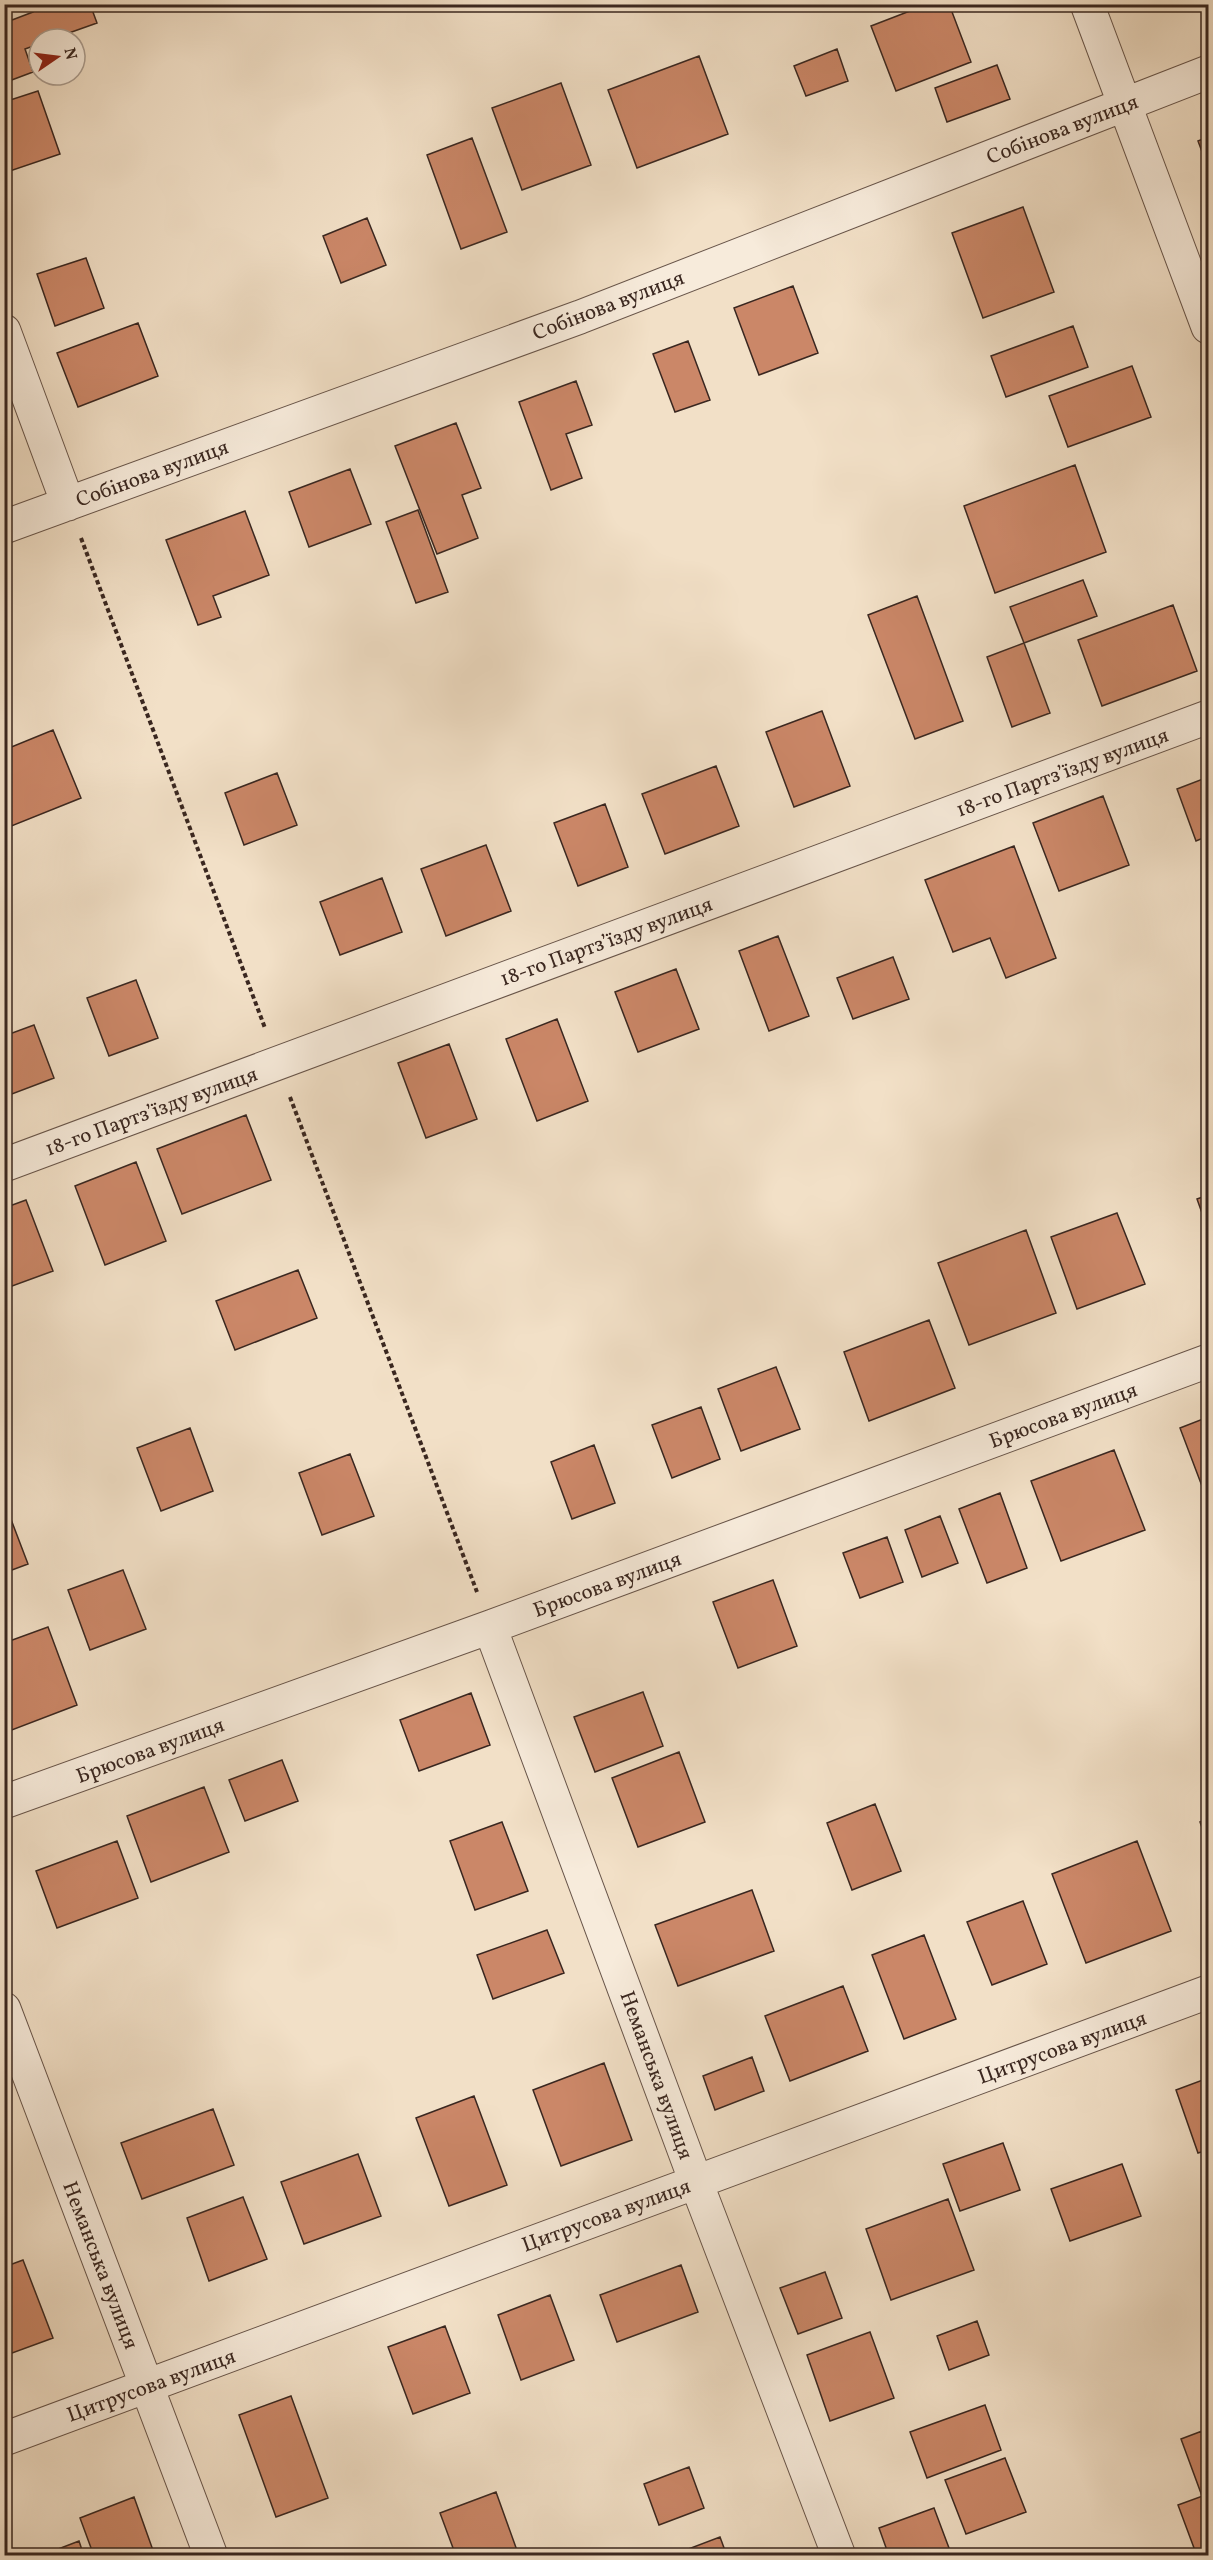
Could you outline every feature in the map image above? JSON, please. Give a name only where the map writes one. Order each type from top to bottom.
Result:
[{"type":"street","points":[[1087,4],[1209,327]]},
{"type":"street","name":"Собінова вулиця","points":[[4,527],[580,317],[1209,72]]},
{"type":"street","points":[[4,331],[68,504]]},
{"type":"street","name":"18-го Партз’їзду вулиця","points":[[4,1165],[1209,717]]},
{"type":"street","name":"Брюсова вулиця","points":[[4,1802],[490,1627],[1209,1361]]},
{"type":"street","name":"Неманська вулиця","points":[[490,1627],[696,2182],[839,2556]]},
{"type":"street","name":"Цитрусова вулиця","points":[[4,2439],[1209,1992]]},
{"type":"street","name":"Неманська вулиця","points":[[4,2009],[210,2556]]},
{"type":"building","points":[[4,4],[12,20],[33,12],[30,4],[90,4],[97,23],[86,27],[27,27],[27,48],[25,49],[27,74],[9,81],[4,69]]},
{"type":"building","points":[[928,4],[949,4],[971,62],[896,91],[871,26]]},
{"type":"building","points":[[837,49],[848,81],[806,96],[794,66]]},
{"type":"building","points":[[699,56],[728,134],[637,168],[608,90]]},
{"type":"building","points":[[997,65],[1010,99],[947,122],[935,88]]},
{"type":"building","points":[[561,83],[591,165],[522,190],[492,108]]},
{"type":"building","points":[[38,91],[60,154],[4,173],[4,102]]},
{"type":"building","points":[[1208,137],[1208,168],[1198,141]]},
{"type":"building","points":[[472,138],[507,232],[461,249],[427,155]]},
{"type":"building","points":[[1023,207],[1054,292],[983,318],[952,233]]},
{"type":"building","points":[[367,218],[386,265],[341,283],[323,236]]},
{"type":"building","points":[[86,258],[104,308],[55,326],[37,274]]},
{"type":"building","points":[[793,286],[818,353],[759,375],[734,308]]},
{"type":"building","points":[[138,323],[158,376],[78,407],[57,353]]},
{"type":"building","points":[[1073,326],[1088,367],[1006,397],[991,356]]},
{"type":"building","points":[[688,341],[710,400],[675,412],[653,354]]},
{"type":"building","points":[[1132,366],[1151,417],[1068,447],[1049,396]]},
{"type":"building","points":[[576,381],[592,425],[566,434],[582,478],[551,490],[519,402]]},
{"type":"building","points":[[456,423],[481,488],[462,495],[478,538],[437,554],[395,446]]},
{"type":"building","points":[[1075,465],[1106,552],[995,593],[964,506]]},
{"type":"building","points":[[350,469],[371,524],[309,547],[289,492]]},
{"type":"building","points":[[418,510],[448,592],[416,603],[386,522]]},
{"type":"building","points":[[245,511],[269,575],[213,596],[221,617],[198,625],[166,540]]},
{"type":"building","points":[[1083,580],[1097,616],[1024,643],[1010,607]]},
{"type":"building","points":[[917,596],[963,721],[915,739],[868,615]]},
{"type":"building","points":[[1173,605],[1197,671],[1102,706],[1078,640]]},
{"type":"building","points":[[1024,643],[1050,713],[1012,727],[987,657]]},
{"type":"building","points":[[822,711],[850,786],[794,807],[766,732]]},
{"type":"building","points":[[53,730],[81,798],[4,829],[4,750]]},
{"type":"building","points":[[716,766],[739,826],[665,854],[642,794]]},
{"type":"building","points":[[277,773],[297,825],[244,845],[225,793]]},
{"type":"building","points":[[1208,777],[1208,836],[1196,841],[1177,789]]},
{"type":"building","points":[[1103,796],[1129,865],[1059,891],[1033,823]]},
{"type":"building","points":[[605,804],[628,867],[578,886],[554,823]]},
{"type":"building","points":[[486,845],[511,911],[446,936],[421,869]]},
{"type":"building","points":[[1014,846],[1056,958],[1006,978],[990,938],[953,952],[925,880]]},
{"type":"building","points":[[382,878],[402,932],[340,955],[320,902]]},
{"type":"building","points":[[778,936],[809,1016],[769,1031],[739,951]]},
{"type":"building","points":[[893,957],[909,999],[853,1019],[837,978]]},
{"type":"building","points":[[676,969],[699,1029],[638,1052],[615,992]]},
{"type":"building","points":[[136,980],[158,1038],[109,1056],[87,998]]},
{"type":"building","points":[[557,1019],[588,1101],[537,1121],[506,1039]]},
{"type":"building","points":[[34,1025],[54,1078],[4,1097],[4,1036]]},
{"type":"building","points":[[449,1044],[477,1119],[426,1138],[398,1063]]},
{"type":"building","points":[[246,1115],[271,1180],[182,1214],[157,1149]]},
{"type":"building","points":[[136,1162],[166,1241],[105,1265],[75,1186]]},
{"type":"building","points":[[1208,1195],[1208,1230],[1197,1199]]},
{"type":"building","points":[[26,1200],[53,1271],[4,1289],[4,1208]]},
{"type":"building","points":[[1117,1213],[1145,1284],[1077,1309],[1051,1237]]},
{"type":"building","points":[[1026,1230],[1056,1313],[969,1345],[938,1263]]},
{"type":"building","points":[[298,1270],[317,1318],[235,1350],[216,1301]]},
{"type":"building","points":[[929,1320],[955,1388],[869,1421],[844,1352]]},
{"type":"building","points":[[776,1367],[800,1429],[741,1451],[718,1389]]},
{"type":"building","points":[[701,1407],[720,1459],[672,1478],[652,1425]]},
{"type":"building","points":[[1208,1417],[1208,1502],[1180,1428]]},
{"type":"building","points":[[190,1428],[213,1491],[161,1511],[137,1448]]},
{"type":"building","points":[[594,1445],[615,1503],[572,1519],[551,1462]]},
{"type":"building","points":[[1114,1450],[1145,1530],[1061,1561],[1031,1481]]},
{"type":"building","points":[[350,1454],[374,1516],[322,1535],[299,1473]]},
{"type":"building","points":[[1000,1493],[1027,1568],[987,1583],[959,1509]]},
{"type":"building","points":[[4,1501],[28,1564],[4,1573]]},
{"type":"building","points":[[940,1516],[958,1563],[922,1577],[905,1530]]},
{"type":"building","points":[[887,1537],[903,1582],[860,1598],[843,1553]]},
{"type":"building","points":[[123,1570],[146,1629],[90,1650],[68,1590]]},
{"type":"building","points":[[773,1580],[797,1646],[738,1668],[713,1602]]},
{"type":"building","points":[[48,1627],[77,1705],[4,1733],[4,1643]]},
{"type":"building","points":[[643,1692],[663,1746],[595,1772],[574,1717]]},
{"type":"building","points":[[471,1693],[490,1745],[419,1771],[400,1720]]},
{"type":"building","points":[[679,1752],[705,1822],[638,1847],[612,1778]]},
{"type":"building","points":[[282,1760],[298,1801],[245,1821],[229,1780]]},
{"type":"building","points":[[204,1787],[229,1852],[151,1882],[127,1816]]},
{"type":"building","points":[[875,1804],[901,1871],[852,1890],[827,1823]]},
{"type":"building","points":[[1208,1818],[1208,1845],[1200,1822]]},
{"type":"building","points":[[502,1822],[528,1891],[475,1910],[450,1841]]},
{"type":"building","points":[[117,1841],[138,1898],[57,1928],[36,1871]]},
{"type":"building","points":[[1137,1841],[1171,1931],[1086,1963],[1052,1874]]},
{"type":"building","points":[[752,1890],[774,1951],[678,1986],[655,1925]]},
{"type":"building","points":[[1023,1901],[1047,1964],[992,1985],[967,1922]]},
{"type":"building","points":[[547,1930],[564,1973],[493,1999],[477,1955]]},
{"type":"building","points":[[924,1935],[956,2019],[904,2039],[872,1955]]},
{"type":"building","points":[[843,1986],[868,2051],[790,2081],[765,2016]]},
{"type":"building","points":[[752,2057],[764,2091],[715,2110],[703,2076]]},
{"type":"building","points":[[604,2063],[632,2140],[561,2166],[533,2090]]},
{"type":"building","points":[[1208,2078],[1208,2150],[1198,2153],[1176,2090]]},
{"type":"building","points":[[474,2096],[507,2185],[449,2206],[416,2118]]},
{"type":"building","points":[[213,2109],[234,2165],[142,2199],[121,2143]]},
{"type":"building","points":[[1003,2143],[1020,2190],[960,2211],[943,2164]]},
{"type":"building","points":[[358,2154],[381,2216],[304,2244],[281,2182]]},
{"type":"building","points":[[1122,2164],[1141,2216],[1070,2241],[1051,2189]]},
{"type":"building","points":[[243,2197],[267,2259],[209,2281],[187,2218]]},
{"type":"building","points":[[948,2199],[974,2270],[891,2300],[866,2229]]},
{"type":"building","points":[[23,2260],[53,2338],[4,2356],[4,2267]]},
{"type":"building","points":[[681,2265],[698,2312],[617,2342],[600,2295]]},
{"type":"building","points":[[825,2272],[842,2318],[798,2334],[780,2288]]},
{"type":"building","points":[[550,2295],[574,2360],[521,2380],[498,2315]]},
{"type":"building","points":[[977,2321],[989,2355],[949,2370],[937,2336]]},
{"type":"building","points":[[445,2326],[470,2393],[413,2414],[388,2347]]},
{"type":"building","points":[[870,2332],[894,2398],[830,2421],[807,2355]]},
{"type":"building","points":[[291,2396],[328,2498],[276,2517],[239,2415]]},
{"type":"building","points":[[985,2405],[1001,2450],[927,2478],[910,2432]]},
{"type":"building","points":[[1202,2431],[1208,2449],[1208,2494],[1202,2496],[1181,2439]]},
{"type":"building","points":[[1005,2458],[1026,2512],[966,2534],[945,2480]]},
{"type":"building","points":[[689,2467],[704,2508],[659,2525],[644,2484]]},
{"type":"building","points":[[496,2492],[519,2556],[456,2556],[440,2513]]},
{"type":"building","points":[[1208,2494],[1208,2556],[1197,2556],[1178,2505]]},
{"type":"building","points":[[134,2497],[155,2556],[94,2556],[80,2518]]},
{"type":"building","points":[[934,2508],[952,2556],[889,2556],[879,2528]]},
{"type":"building","points":[[720,2537],[727,2556],[670,2556]]},
{"type":"building","points":[[79,2541],[84,2556],[40,2556]]}]
